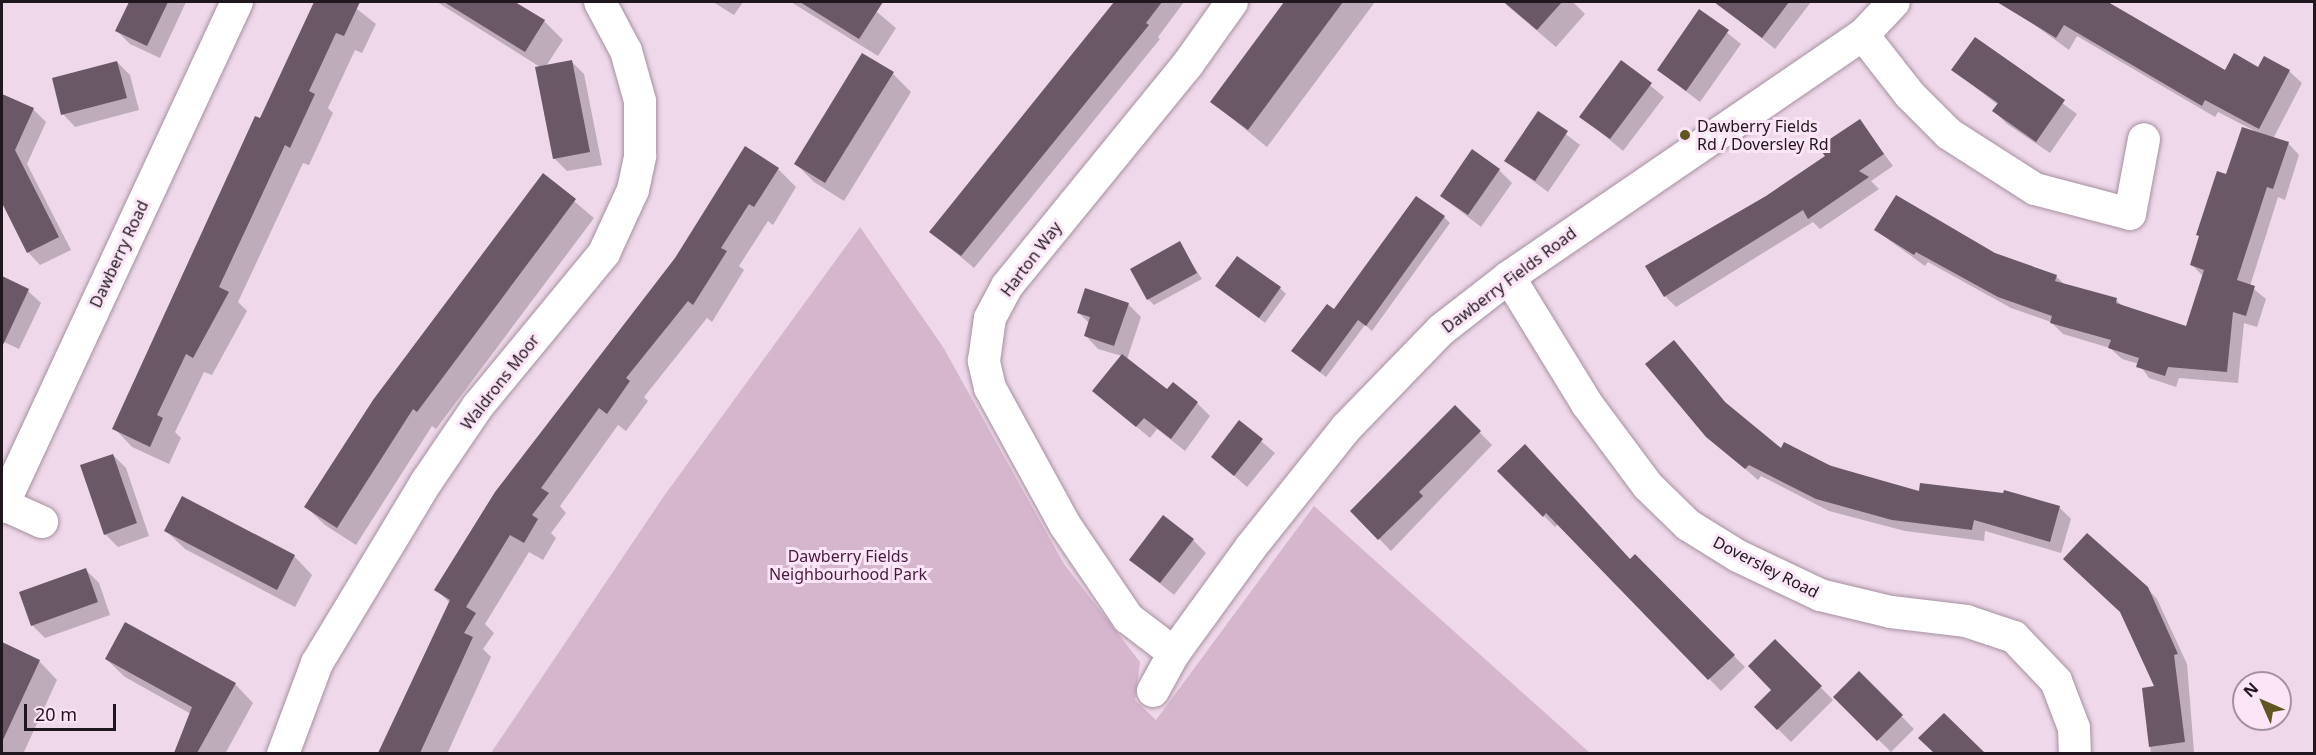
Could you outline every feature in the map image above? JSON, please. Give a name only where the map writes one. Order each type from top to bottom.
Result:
[{"type":"street","name":"Dawberry Road","points":[[2,505],[237,2]]},
{"type":"street","name":"Waldrons Moor","points":[[283,753],[317,663],[427,481],[477,406],[604,253],[633,190],[640,156],[640,101],[626,51],[600,2]]},
{"type":"street","name":"Harton Way","points":[[1174,654],[1128,618],[1065,525],[990,388],[984,361],[990,318],[1007,286],[1188,64],[1232,2]]},
{"type":"street","name":"Dawberry Fields Road","points":[[1153,691],[1174,654],[1251,547],[1346,428],[1441,330],[1509,277],[1863,34],[1894,2]]},
{"type":"street","points":[[1863,34],[1910,95],[1949,134],[2035,189],[2130,214],[2144,139]]},
{"type":"street","name":"Doversley Road","points":[[1509,277],[1587,404],[1648,486],[1688,525],[1738,556],[1820,595],[1891,612],[1966,621],[2014,637],[2056,681],[2074,728],[2075,753]]},
{"type":"street","points":[[2,505],[42,522]]},
{"type":"green space","name":"Dawberry Fields Neighbourhood Park","points":[[860,227],[943,347],[1064,564],[1140,662],[1135,700],[1156,720],[1314,506],[1590,753],[491,753],[664,496]]},
{"type":"building","points":[[129,2],[168,2],[147,46],[115,31]]},
{"type":"building","points":[[314,2],[360,2],[344,36],[336,33],[309,91],[315,94],[290,148],[285,145],[219,287],[229,292],[193,358],[186,354],[157,415],[163,418],[150,447],[112,429],[255,116],[260,118]]},
{"type":"building","points":[[444,2],[515,2],[545,20],[525,52]]},
{"type":"building","points":[[800,2],[883,2],[859,39]]},
{"type":"building","points":[[1114,2],[1162,2],[1146,23],[1149,25],[961,256],[929,232]]},
{"type":"building","points":[[1284,2],[1343,2],[1248,130],[1210,102]]},
{"type":"building","points":[[1504,2],[1562,2],[1537,30]]},
{"type":"building","points":[[1714,2],[1789,2],[1762,38]]},
{"type":"building","points":[[1997,2],[2108,2],[2225,70],[2234,53],[2258,67],[2264,56],[2290,70],[2259,129],[2205,100],[2202,106],[2064,25],[2056,38]]},
{"type":"building","points":[[1699,9],[1729,30],[1686,91],[1657,70]]},
{"type":"building","points":[[1975,37],[2065,100],[2036,142],[1992,111],[1998,103],[1951,70]]},
{"type":"building","points":[[862,53],[894,72],[825,183],[794,164]]},
{"type":"building","points":[[572,60],[590,152],[553,159],[535,67]]},
{"type":"building","points":[[1621,60],[1652,83],[1610,139],[1579,117]]},
{"type":"building","points":[[117,61],[127,98],[61,115],[52,78]]},
{"type":"building","points":[[2,94],[34,108],[15,150],[59,237],[27,253],[2,203]]},
{"type":"building","points":[[1538,111],[1568,131],[1535,181],[1504,161]]},
{"type":"building","points":[[1860,119],[1884,154],[1859,171],[1869,177],[1808,219],[1803,210],[1664,297],[1645,266],[1766,196],[1825,156],[1818,147]]},
{"type":"building","points":[[2242,127],[2289,142],[2273,189],[2267,187],[2237,280],[2255,286],[2246,316],[2233,312],[2227,372],[2168,367],[2165,376],[2136,367],[2139,358],[2108,348],[2111,340],[2050,323],[2052,316],[1998,297],[1916,252],[1914,255],[1874,230],[1896,195],[1995,253],[2057,275],[2055,281],[2117,298],[2116,303],[2186,326],[2204,270],[2190,265],[2199,236],[2196,235],[2217,171],[2226,174]]},
{"type":"building","points":[[745,146],[779,168],[754,207],[749,204],[721,248],[727,251],[693,305],[688,301],[626,378],[630,381],[607,414],[599,408],[541,488],[549,493],[532,515],[538,519],[524,543],[510,535],[466,607],[476,613],[464,633],[473,637],[420,753],[378,753],[450,600],[434,590],[495,492],[675,258]]},
{"type":"building","points":[[1472,149],[1500,169],[1468,215],[1440,196]]},
{"type":"building","points":[[543,173],[576,199],[417,412],[413,409],[337,528],[304,507],[373,400]]},
{"type":"building","points":[[1416,196],[1445,216],[1366,326],[1358,320],[1320,372],[1291,351],[1327,304],[1334,309]]},
{"type":"building","points":[[1180,241],[1197,273],[1147,300],[1130,269]]},
{"type":"building","points":[[1237,256],[1281,287],[1259,318],[1215,286]]},
{"type":"building","points":[[2,276],[29,289],[2,347]]},
{"type":"building","points":[[1085,288],[1129,303],[1114,346],[1084,336],[1090,317],[1077,313]]},
{"type":"building","points":[[1674,340],[1725,402],[1781,448],[1784,442],[1831,466],[1919,491],[1920,483],[2003,493],[2004,490],[2060,506],[2050,542],[1974,520],[1972,530],[1892,520],[1816,499],[1749,465],[1745,469],[1706,437],[1645,364]]},
{"type":"building","points":[[1122,354],[1167,389],[1173,382],[1198,402],[1171,439],[1144,418],[1136,427],[1092,391]]},
{"type":"building","points":[[1455,405],[1481,431],[1419,492],[1423,496],[1378,540],[1350,511]]},
{"type":"building","points":[[1239,420],[1263,439],[1234,476],[1211,457]]},
{"type":"building","points":[[1525,444],[1630,559],[1635,554],[1735,655],[1708,680],[1546,513],[1543,517],[1497,471]]},
{"type":"building","points":[[113,454],[137,523],[104,535],[80,465]]},
{"type":"building","points":[[182,496],[295,555],[277,590],[164,531]]},
{"type":"building","points":[[1163,515],[1194,539],[1160,583],[1129,560]]},
{"type":"building","points":[[2087,533],[2148,587],[2178,654],[2174,655],[2185,742],[2149,747],[2142,688],[2154,686],[2120,612],[2063,559]]},
{"type":"building","points":[[86,568],[98,602],[31,626],[19,592]]},
{"type":"building","points":[[125,622],[236,683],[197,753],[174,753],[192,707],[105,659]]},
{"type":"building","points":[[1775,639],[1822,686],[1777,730],[1754,707],[1771,690],[1748,666]]},
{"type":"building","points":[[2,642],[40,660],[2,742]]},
{"type":"building","points":[[1859,671],[1903,715],[1877,741],[1833,697]]},
{"type":"building","points":[[1944,713],[1985,753],[1934,753],[1918,738]]},
{"type":"place","name":"Dawberry Fields Rd / Doversley Rd","points":[[1685,135]]}]
